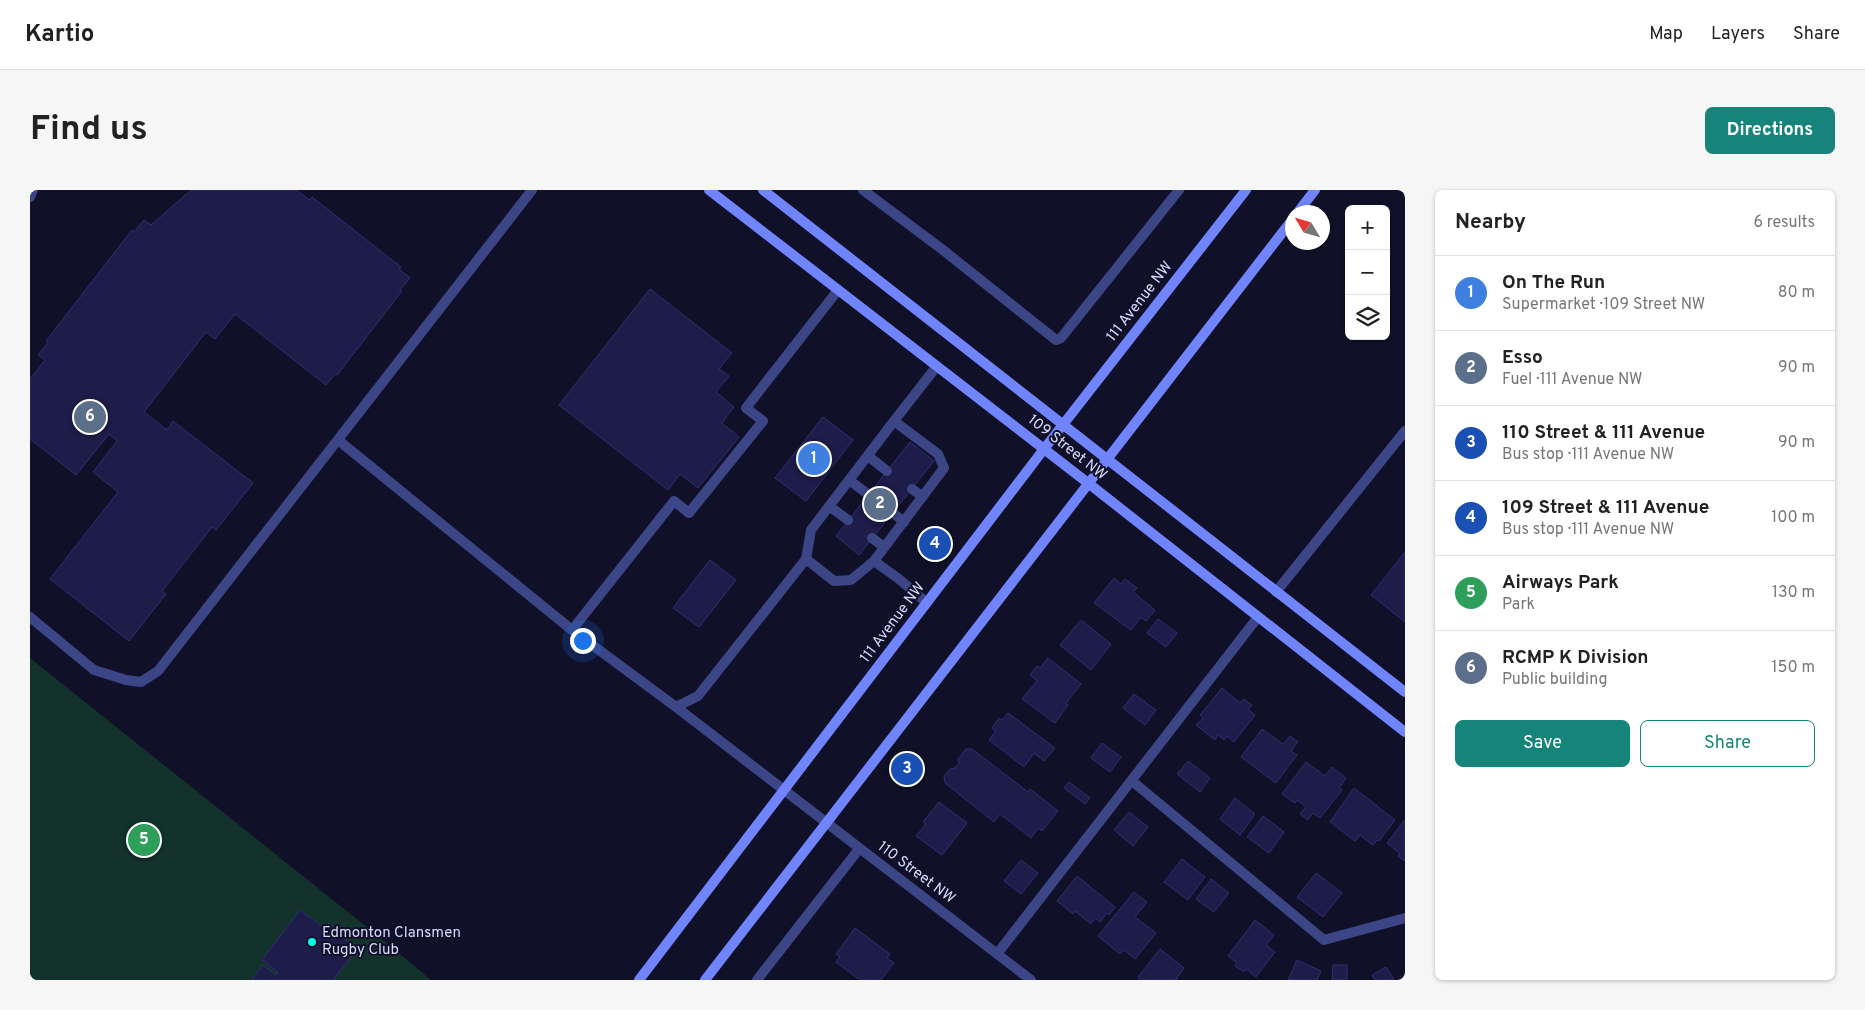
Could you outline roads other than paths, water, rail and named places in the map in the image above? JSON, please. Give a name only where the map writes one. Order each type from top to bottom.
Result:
[{"type":"main road","name":"109 Street NW","points":[[709,190],[1088,483],[1405,732]]},
{"type":"main road","name":"109 Street NW","points":[[762,190],[1405,692]]},
{"type":"main road","name":"111 Avenue NW","points":[[639,980],[1044,449],[1246,190]]},
{"type":"main road","points":[[1303,205],[1315,190]]},
{"type":"main road","points":[[705,980],[1285,229]]},
{"type":"street","points":[[30,197],[33,190]]},
{"type":"street","points":[[30,617],[94,670],[126,680],[141,682],[158,671],[532,190]]},
{"type":"street","points":[[863,190],[943,250],[1056,340],[1061,338],[1179,190]]},
{"type":"street","points":[[572,630],[674,501],[689,513],[763,421],[746,408],[838,290]]},
{"type":"street","points":[[676,707],[698,696],[806,559],[811,530],[937,366]]},
{"type":"street","points":[[806,559],[834,581],[852,580],[874,562],[944,468],[938,454],[894,421]]},
{"type":"street","points":[[1276,592],[1405,431]]},
{"type":"street","name":"110 Street NW","points":[[338,440],[572,630],[676,707],[997,954],[1025,978]]},
{"type":"street","points":[[868,456],[887,471]]},
{"type":"street","points":[[849,480],[868,495]]},
{"type":"street","points":[[912,489],[922,496]]},
{"type":"street","points":[[830,506],[848,520]]},
{"type":"street","points":[[892,513],[904,522]]},
{"type":"street","points":[[872,538],[884,548]]},
{"type":"street","points":[[874,562],[899,579],[927,603]]},
{"type":"street","points":[[997,954],[1258,618]]},
{"type":"street","points":[[1132,781],[1324,940],[1405,918]]},
{"type":"street","points":[[757,980],[859,849]]},
{"type":"place","name":"RCMP K Division","points":[[90,417]]},
{"type":"place","name":"On The Run","points":[[814,459]]},
{"type":"place","name":"Esso","points":[[880,504]]},
{"type":"place","name":"109 Street & 111 Avenue","points":[[935,544]]},
{"type":"place","name":"110 Street & 111 Avenue","points":[[907,769]]},
{"type":"place","name":"Airways Park","points":[[144,840]]},
{"type":"place","name":"Edmonton Clansmen Rugby Club","points":[[312,942]]}]
